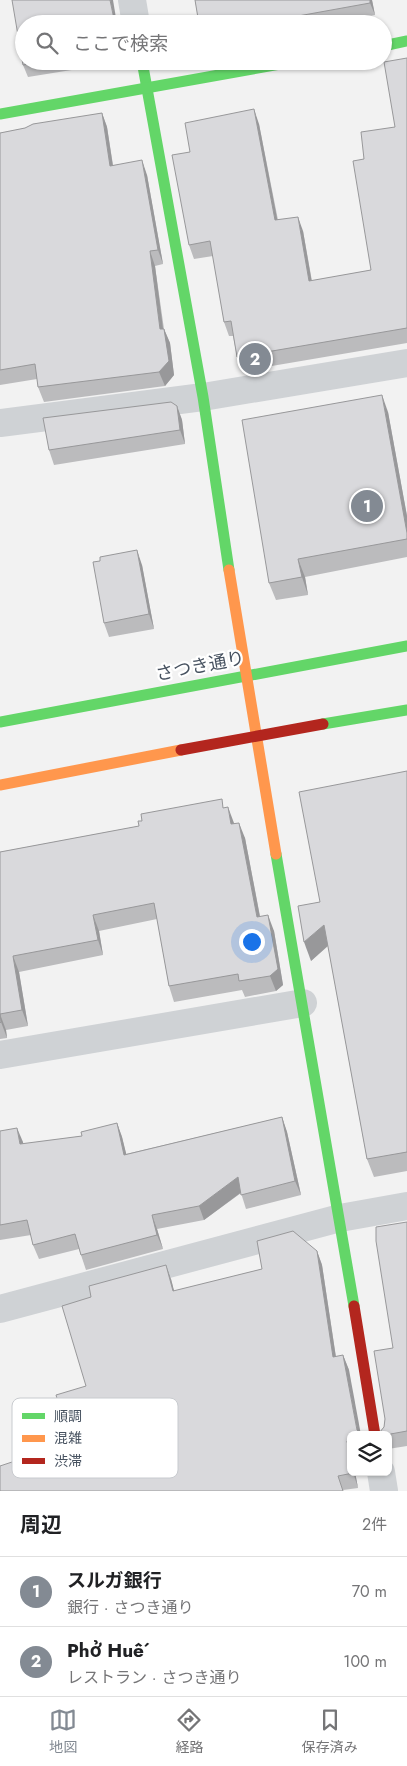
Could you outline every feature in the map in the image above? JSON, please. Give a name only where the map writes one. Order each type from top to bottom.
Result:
[{"type":"main road","points":[[392,44],[407,41]]},
{"type":"main road","points":[[143,70],[203,397],[245,675],[340,1218],[374,1431]]},
{"type":"main road","points":[[0,114],[248,70]]},
{"type":"main road","name":"さつき通り","points":[[0,722],[407,646]]},
{"type":"main road","points":[[0,785],[256,735],[407,710]]},
{"type":"street","points":[[132,0],[134,15]]},
{"type":"street","points":[[0,423],[203,397],[407,363]]},
{"type":"street","points":[[0,1055],[303,1003]]},
{"type":"street","points":[[0,1309],[340,1218],[407,1206]]},
{"type":"street","points":[[382,1476],[384,1491]]},
{"type":"building","points":[[12,0],[110,0],[113,15],[15,15],[15,18]]},
{"type":"building","points":[[195,0],[370,0],[370,3],[304,15],[198,15]]},
{"type":"building","points":[[407,58],[407,328],[237,357],[231,321],[224,322],[210,241],[189,245],[172,155],[190,152],[185,123],[254,109],[275,220],[298,217],[309,281],[371,270],[353,161],[364,159],[361,132],[395,127],[385,70],[392,70],[392,61]]},
{"type":"building","points":[[102,113],[110,166],[142,160],[158,250],[150,251],[160,329],[164,329],[169,361],[159,372],[38,387],[35,364],[0,370],[0,133],[25,128],[33,124]]},
{"type":"building","points":[[382,395],[407,539],[298,559],[302,577],[269,583],[242,420]]},
{"type":"building","points":[[171,402],[177,406],[180,430],[49,450],[43,418]]},
{"type":"building","points":[[137,550],[149,614],[104,623],[93,562],[100,561],[100,557]]},
{"type":"building","points":[[407,771],[407,1152],[367,1159],[324,925],[304,942],[298,906],[320,902],[299,792]]},
{"type":"building","points":[[222,799],[223,808],[228,807],[231,824],[239,823],[257,917],[268,915],[278,969],[270,976],[239,981],[238,974],[169,986],[154,903],[93,915],[98,940],[13,956],[22,1010],[0,1014],[0,852],[139,826],[138,821],[142,821],[141,814]]},
{"type":"building","points":[[282,1117],[295,1181],[241,1195],[238,1177],[199,1206],[152,1215],[157,1235],[81,1255],[75,1234],[33,1245],[27,1220],[0,1225],[0,1131],[17,1128],[20,1144],[82,1136],[81,1132],[117,1123],[124,1155]]},
{"type":"building","points":[[407,1222],[407,1431],[392,1434],[392,1431],[381,1431],[384,1427],[385,1419],[374,1351],[393,1348],[376,1241],[376,1227]]},
{"type":"building","points":[[293,1231],[317,1251],[333,1357],[343,1355],[358,1431],[347,1431],[347,1474],[338,1476],[343,1491],[0,1491],[0,1466],[12,1462],[12,1478],[178,1478],[178,1398],[57,1398],[56,1395],[86,1386],[62,1306],[91,1297],[89,1286],[166,1265],[173,1291],[262,1269],[257,1241]]},
{"type":"traffic: fast","points":[[392,44],[407,41]]},
{"type":"traffic: fast","points":[[144,70],[203,397],[229,570]]},
{"type":"traffic: fast","points":[[0,114],[247,70]]},
{"type":"traffic: fast","points":[[0,722],[407,646]]},
{"type":"traffic: fast","points":[[323,724],[407,710]]},
{"type":"traffic: fast","points":[[276,854],[354,1306]]},
{"type":"traffic: slow","points":[[229,570],[276,854]]},
{"type":"traffic: slow","points":[[0,785],[181,750]]},
{"type":"traffic: jam","points":[[181,750],[323,724]]},
{"type":"traffic: jam","points":[[354,1306],[374,1431]]},
{"type":"place","name":"Phở Huế","points":[[255,359]]},
{"type":"place","name":"スルガ銀行","points":[[367,506]]}]
